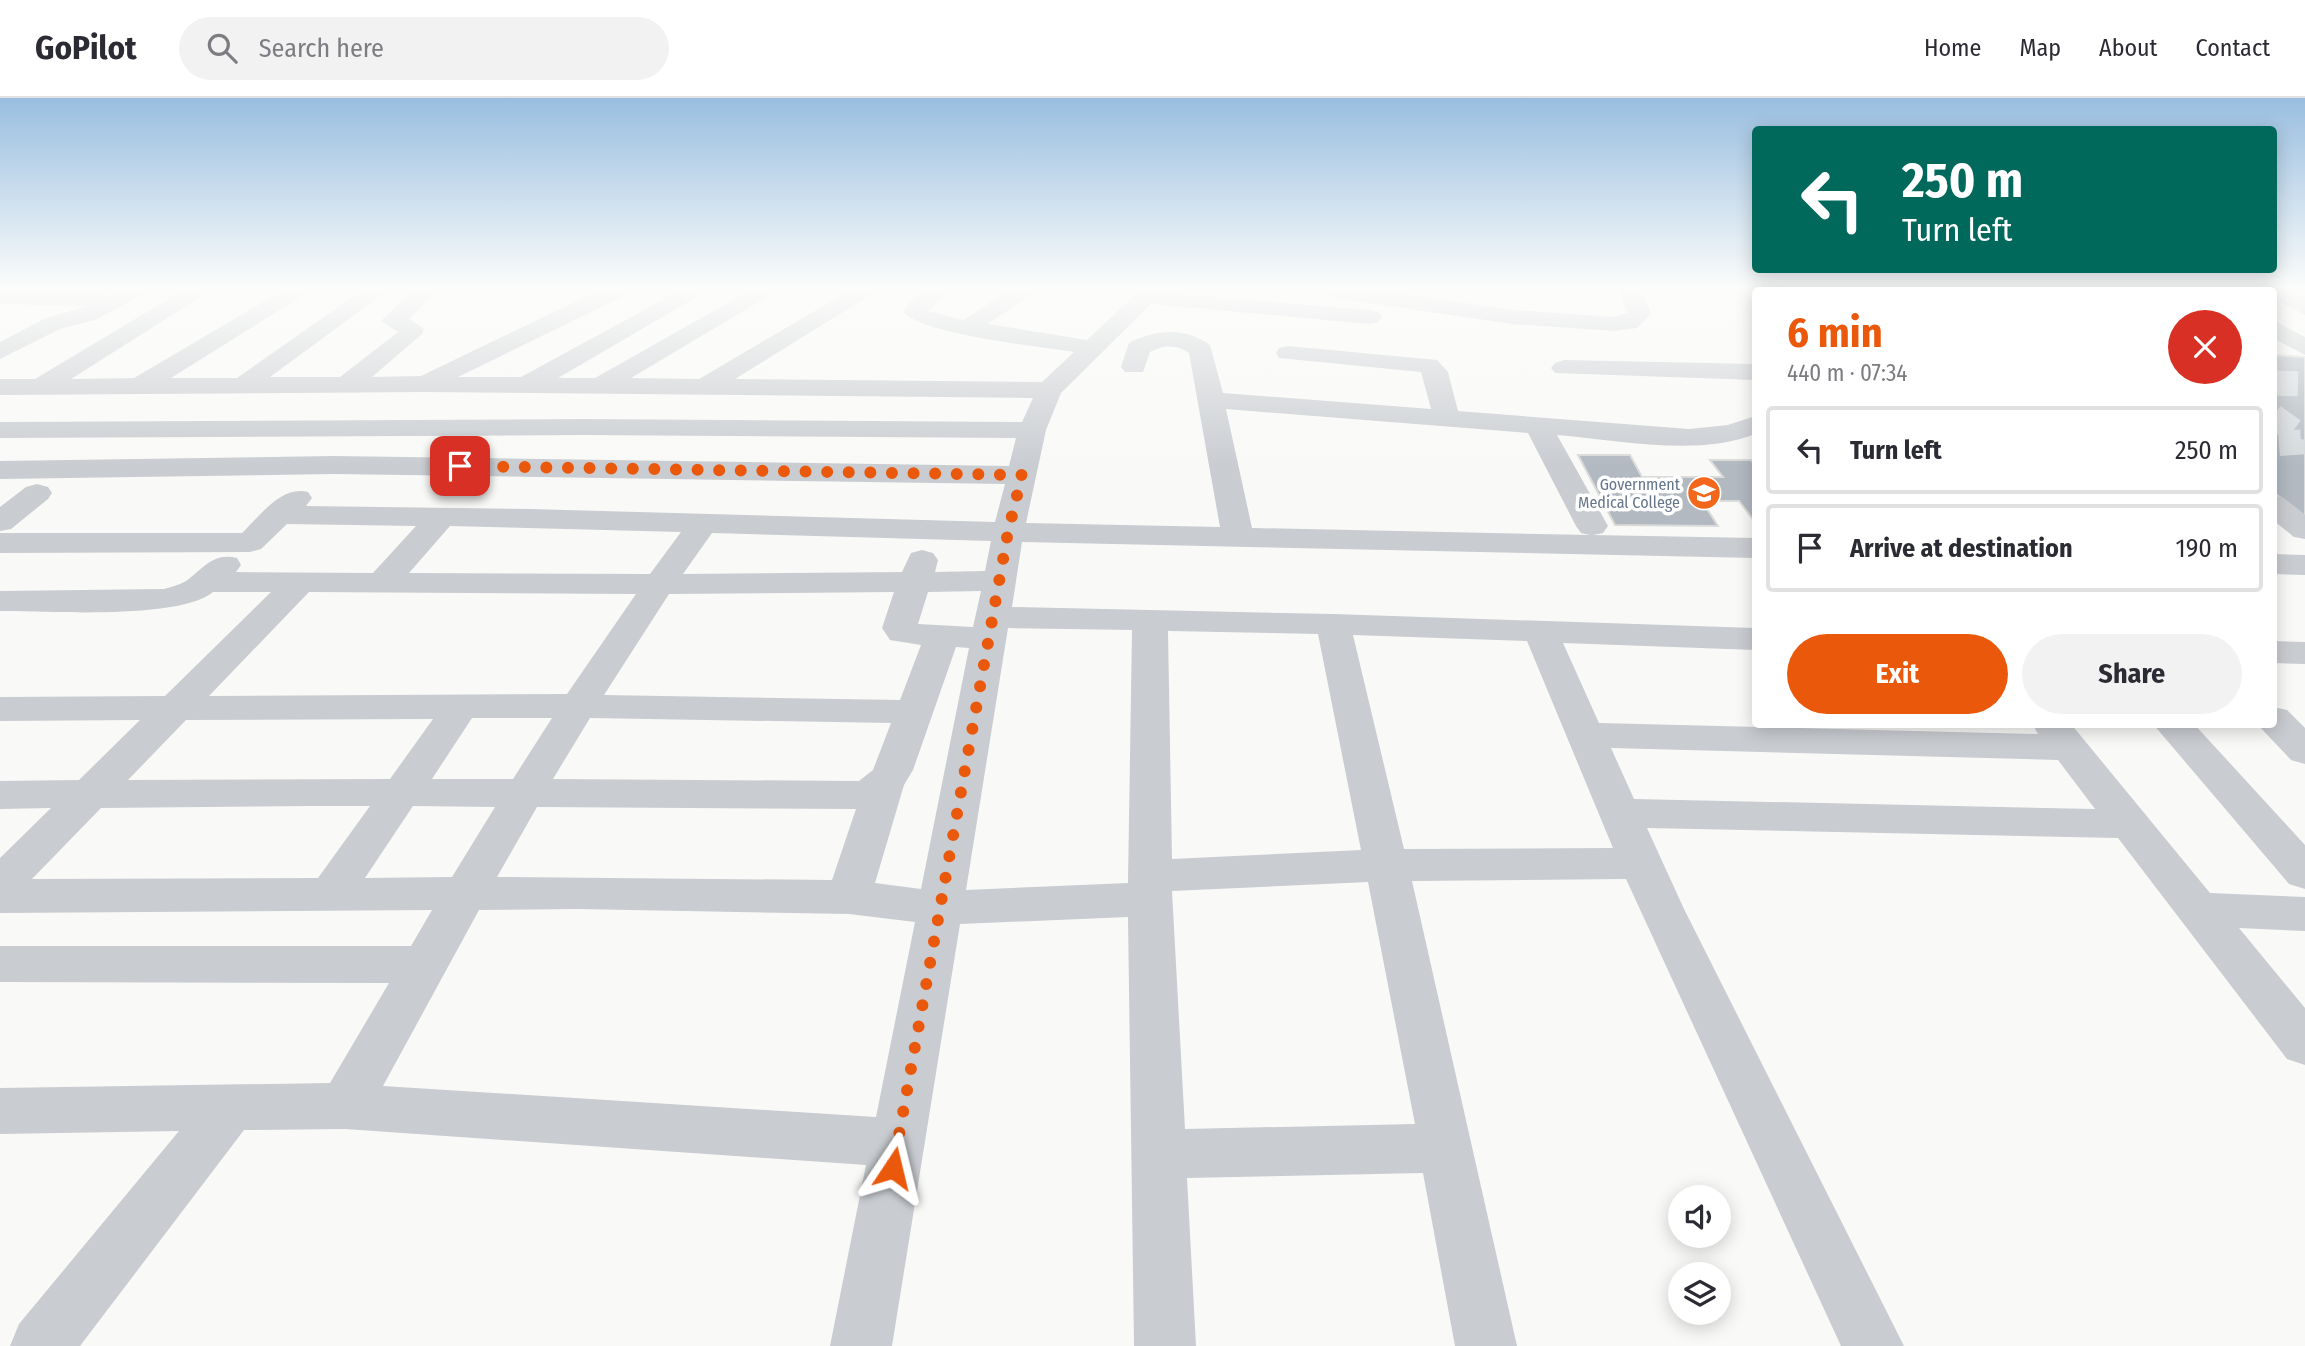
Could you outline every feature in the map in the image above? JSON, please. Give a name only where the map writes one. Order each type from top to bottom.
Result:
[{"type":"street","points":[[40,387],[103,349]]},
{"type":"street","points":[[138,386],[200,349]]},
{"type":"street","points":[[243,385],[294,349]]},
{"type":"street","points":[[347,384],[391,349]]},
{"type":"street","points":[[0,601],[181,597],[208,582],[423,384],[495,349]]},
{"type":"street","points":[[526,385],[591,349]]},
{"type":"street","points":[[600,386],[664,349]]},
{"type":"street","points":[[705,387],[768,349]]},
{"type":"street","points":[[861,1346],[1008,532],[1032,430],[1049,390],[1092,349]]},
{"type":"street","points":[[1134,367],[1138,349]]},
{"type":"street","points":[[1200,349],[1238,537]]},
{"type":"street","points":[[1288,353],[1428,365],[1435,372],[1446,417]]},
{"type":"street","points":[[1564,368],[1752,372]]},
{"type":"street","points":[[0,387],[423,384],[1049,390]]},
{"type":"street","points":[[0,522],[185,386]]},
{"type":"street","points":[[586,467],[639,386]]},
{"type":"street","points":[[784,471],[821,388]]},
{"type":"street","points":[[1210,400],[1689,436],[1733,433],[1752,425]]},
{"type":"street","points":[[1538,425],[1592,526]]},
{"type":"street","points":[[0,430],[613,427],[1032,430]]},
{"type":"street","points":[[0,470],[334,465],[1022,475]]},
{"type":"street","points":[[0,494],[303,493]]},
{"type":"street","points":[[2277,507],[2305,530]]},
{"type":"street","points":[[280,515],[1752,548]]},
{"type":"street","points":[[382,583],[440,517]]},
{"type":"street","points":[[345,1106],[464,894],[578,706],[658,584],[703,523]]},
{"type":"street","points":[[933,530],[899,628],[902,633],[942,636],[995,612]]},
{"type":"street","points":[[0,542],[250,542]]},
{"type":"street","points":[[2277,564],[2305,565]]},
{"type":"street","points":[[208,582],[915,582],[995,612],[1150,621],[1333,624],[1752,639]]},
{"type":"street","points":[[0,885],[300,582]]},
{"type":"street","points":[[1150,621],[1150,887],[1165,1346]]},
{"type":"street","points":[[1333,624],[1486,1346]]},
{"type":"street","points":[[1540,631],[1641,863],[1873,1346]]},
{"type":"street","points":[[849,897],[884,785],[893,770],[942,636]]},
{"type":"street","points":[[2277,652],[2305,653]]},
{"type":"street","points":[[0,709],[578,706],[915,712]]},
{"type":"street","points":[[330,895],[461,707]]},
{"type":"street","points":[[2277,723],[2305,751]]},
{"type":"street","points":[[2176,728],[2305,873]]},
{"type":"street","points":[[1585,735],[2060,736],[2305,1044]]},
{"type":"street","points":[[0,795],[401,793],[845,796],[866,795],[884,785]]},
{"type":"street","points":[[1619,813],[2130,824]]},
{"type":"street","points":[[0,896],[464,894],[849,897],[941,908],[1386,865],[1641,863]]},
{"type":"street","points":[[2198,909],[2305,914]]},
{"type":"street","points":[[0,964],[425,965]]},
{"type":"street","points":[[41,1346],[232,1106]]},
{"type":"street","points":[[0,1111],[345,1106],[898,1143]]},
{"type":"street","points":[[1158,1154],[1446,1148]]},
{"type":"building","points":[[2277,355],[2305,357],[2305,516],[2277,495]]},
{"type":"building","points":[[1578,455],[1630,455],[1642,477],[1723,477],[1710,460],[1752,461],[1752,518],[1739,501],[1702,501],[1718,526],[1615,525]]},
{"type":"tunnel","points":[[2277,383],[2305,384]]},
{"type":"tunnel","points":[[2277,419],[2302,437],[2301,442],[2277,444]]},
{"type":"place","name":"Government Medical College","points":[[1704,493]]},
{"type":"route","points":[[460,466],[1022,475],[1008,532],[995,617],[893,1168]]}]
